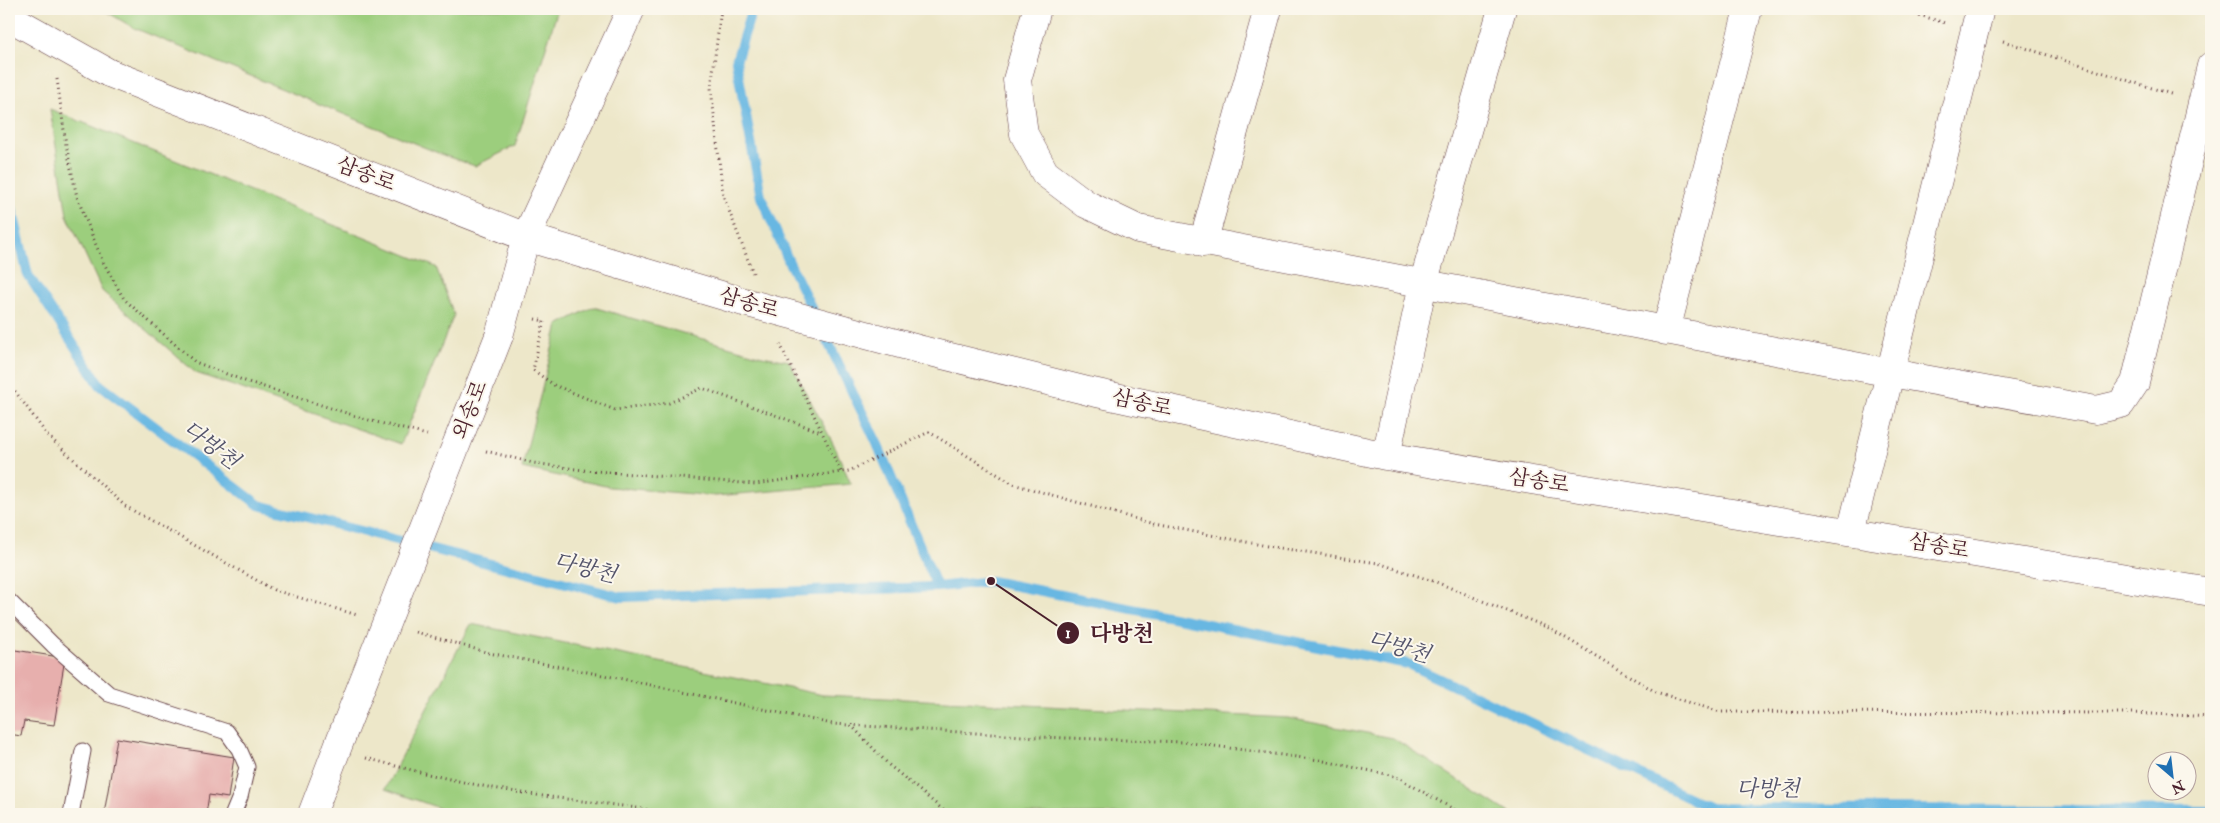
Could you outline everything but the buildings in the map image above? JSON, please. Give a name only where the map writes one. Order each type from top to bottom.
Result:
[{"type":"street","name":"외송로","points":[[312,814],[499,336],[526,237],[631,9]]},
{"type":"street","points":[[1037,9],[1018,80],[1024,134],[1045,173],[1086,204],[1138,230],[2096,410],[2121,404],[2134,383],[2206,105],[2211,66]]},
{"type":"street","points":[[1202,243],[1268,9]]},
{"type":"street","points":[[1386,456],[1423,284],[1502,9]]},
{"type":"street","points":[[1666,330],[1748,9]]},
{"type":"street","name":"삼송로","points":[[9,17],[109,73],[526,237],[744,302],[922,350],[1088,391],[1386,456],[2211,592]]},
{"type":"street","points":[[1851,532],[1976,20]]},
{"type":"lane","points":[[9,601],[53,645],[110,694],[227,732],[239,749],[247,767],[234,814]]},
{"type":"lane","points":[[71,814],[83,752]]},
{"type":"path","points":[[721,9],[711,88],[723,195],[754,277]]},
{"type":"path","points":[[1900,9],[1976,20],[2206,105]]},
{"type":"path","points":[[56,77],[66,145],[77,197],[102,260],[124,299],[195,362],[245,381],[429,436]]},
{"type":"path","points":[[506,310],[544,321],[533,370],[554,384],[615,410],[669,403],[702,388],[822,432]]},
{"type":"path","points":[[779,340],[841,472]]},
{"type":"path","points":[[9,383],[48,436],[124,506],[274,590],[358,615]]},
{"type":"path","points":[[476,448],[533,463],[583,470],[755,484],[848,471],[929,432],[1013,484],[1154,524],[1267,546],[1378,563],[1436,582],[1549,628],[1656,692],[1720,712],[2124,713],[2211,717]]},
{"type":"path","points":[[414,631],[489,653],[618,678],[832,724],[1039,737],[1184,742],[1319,760],[1395,776],[1462,814]]},
{"type":"path","points":[[851,725],[889,765],[948,814]]},
{"type":"path","points":[[340,741],[436,777],[523,793],[671,814]]},
{"type":"green space","points":[[102,9],[558,9],[515,146],[475,166],[443,155],[134,28]]},
{"type":"green space","points":[[50,109],[436,267],[454,315],[401,444],[196,373],[102,291],[67,215]]},
{"type":"green space","points":[[593,307],[762,356],[789,361],[833,443],[851,484],[716,496],[610,487],[522,468],[558,325]]},
{"type":"green space","points":[[471,624],[823,695],[1288,718],[1393,738],[1511,814],[456,814],[385,789]]},
{"type":"waterway","points":[[752,9],[736,61],[761,197],[789,262],[876,441],[937,587]]},
{"type":"waterway","name":"다방천","points":[[9,196],[28,275],[100,385],[259,505],[621,597],[937,587],[991,581],[1408,664],[1710,808],[2211,811]]},
{"type":"place","name":"다방천","points":[[991,581]]}]
